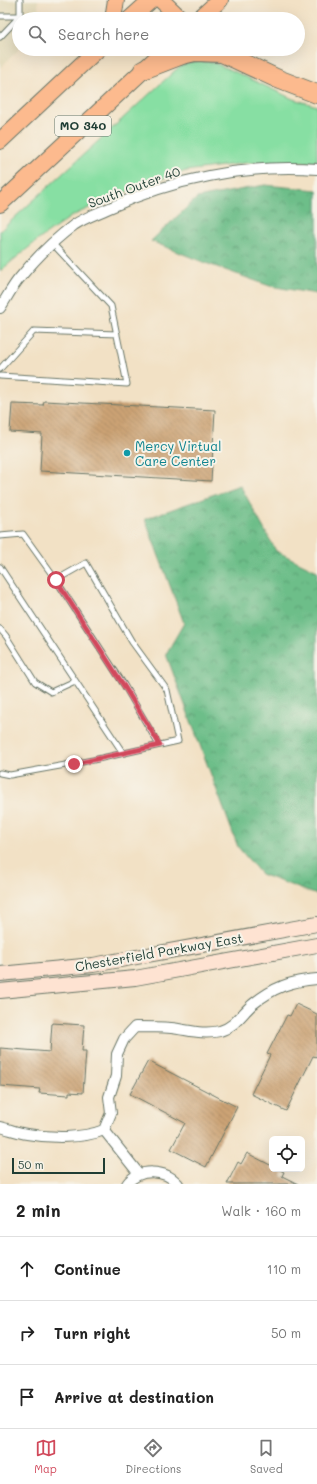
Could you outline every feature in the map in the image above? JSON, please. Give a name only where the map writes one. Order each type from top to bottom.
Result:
[{"type":"highway","points":[[143,70],[179,56]]},
{"type":"highway","points":[[230,56],[278,79],[317,94]]},
{"type":"main road","points":[[114,12],[116,0]]},
{"type":"main road","points":[[138,12],[151,0]]},
{"type":"main road","points":[[161,0],[174,12]]},
{"type":"main road","points":[[207,12],[220,0]]},
{"type":"main road","name":"MO 340","points":[[0,141],[91,56]]},
{"type":"main road","name":"MO 340","points":[[0,204],[158,56]]},
{"type":"street","name":"South Outer 40","points":[[0,308],[17,281],[52,244],[75,224],[118,204],[158,189],[192,179],[245,171],[300,168],[317,169]]},
{"type":"street","name":"Chesterfield Parkway East","points":[[0,974],[93,965],[317,924]]},
{"type":"street","name":"Chesterfield Parkway East","points":[[0,991],[135,978],[317,945]]},
{"type":"street","points":[[0,1127],[27,1134],[50,1136],[82,1136],[94,1134],[104,1130],[112,1113],[109,1097],[116,1076],[118,1054],[124,1039],[135,1027],[151,1026],[172,1028],[197,1033],[221,1030],[239,1020],[252,1005],[275,988],[300,980],[317,978]]},
{"type":"street","points":[[104,1130],[139,1174]]},
{"type":"street","points":[[127,1184],[129,1180],[139,1174],[150,1172],[159,1172],[170,1177],[178,1184]]},
{"type":"lane","points":[[20,0],[20,12]]},
{"type":"lane","points":[[0,16],[12,16]]},
{"type":"lane","points":[[0,37],[12,24]]},
{"type":"lane","points":[[0,376],[127,384],[111,306],[52,244]]},
{"type":"lane","points":[[0,369],[34,331],[117,334]]},
{"type":"lane","points":[[0,536],[23,534],[56,580],[160,745]]},
{"type":"lane","points":[[0,773],[10,774],[80,762],[178,741],[166,690],[132,642],[86,563],[56,580]]},
{"type":"lane","points":[[0,567],[123,753]]},
{"type":"lane","points":[[0,629],[35,682],[51,692],[75,680]]},
{"type":"shaded area","points":[[0,0],[38,0],[39,12],[12,12],[12,56],[0,68]]},
{"type":"green space","points":[[195,61],[212,62],[293,99],[317,106],[317,162],[245,163],[186,171],[149,183],[110,198],[72,216],[38,240],[0,271],[0,231],[180,66]]},
{"type":"green space","points":[[265,185],[317,190],[317,294],[270,286],[203,262],[151,241],[197,198]]},
{"type":"green space","points":[[240,485],[276,551],[317,571],[317,895],[261,874],[238,847],[166,654],[184,623],[145,519]]},
{"type":"building","name":"Mercy Virtual Care Center","points":[[44,401],[215,410],[211,481],[40,471],[42,434],[10,432],[12,404],[43,405]]},
{"type":"building","points":[[296,1004],[317,1014],[317,1057],[313,1056],[286,1111],[251,1094],[270,1055],[267,1054],[287,1015],[290,1016]]},
{"type":"building","points":[[52,1023],[84,1025],[82,1051],[86,1051],[83,1093],[69,1092],[69,1095],[39,1093],[40,1089],[0,1086],[0,1048],[50,1052]]},
{"type":"building","points":[[148,1061],[237,1107],[206,1167],[171,1149],[185,1123],[130,1094]]},
{"type":"building","points":[[247,1153],[269,1164],[269,1172],[284,1172],[282,1176],[298,1184],[227,1184],[238,1162],[241,1164]]},
{"type":"place","name":"Mercy Virtual Care Center","points":[[127,453]]},
{"type":"route","points":[[56,580],[160,745],[74,764]]}]
